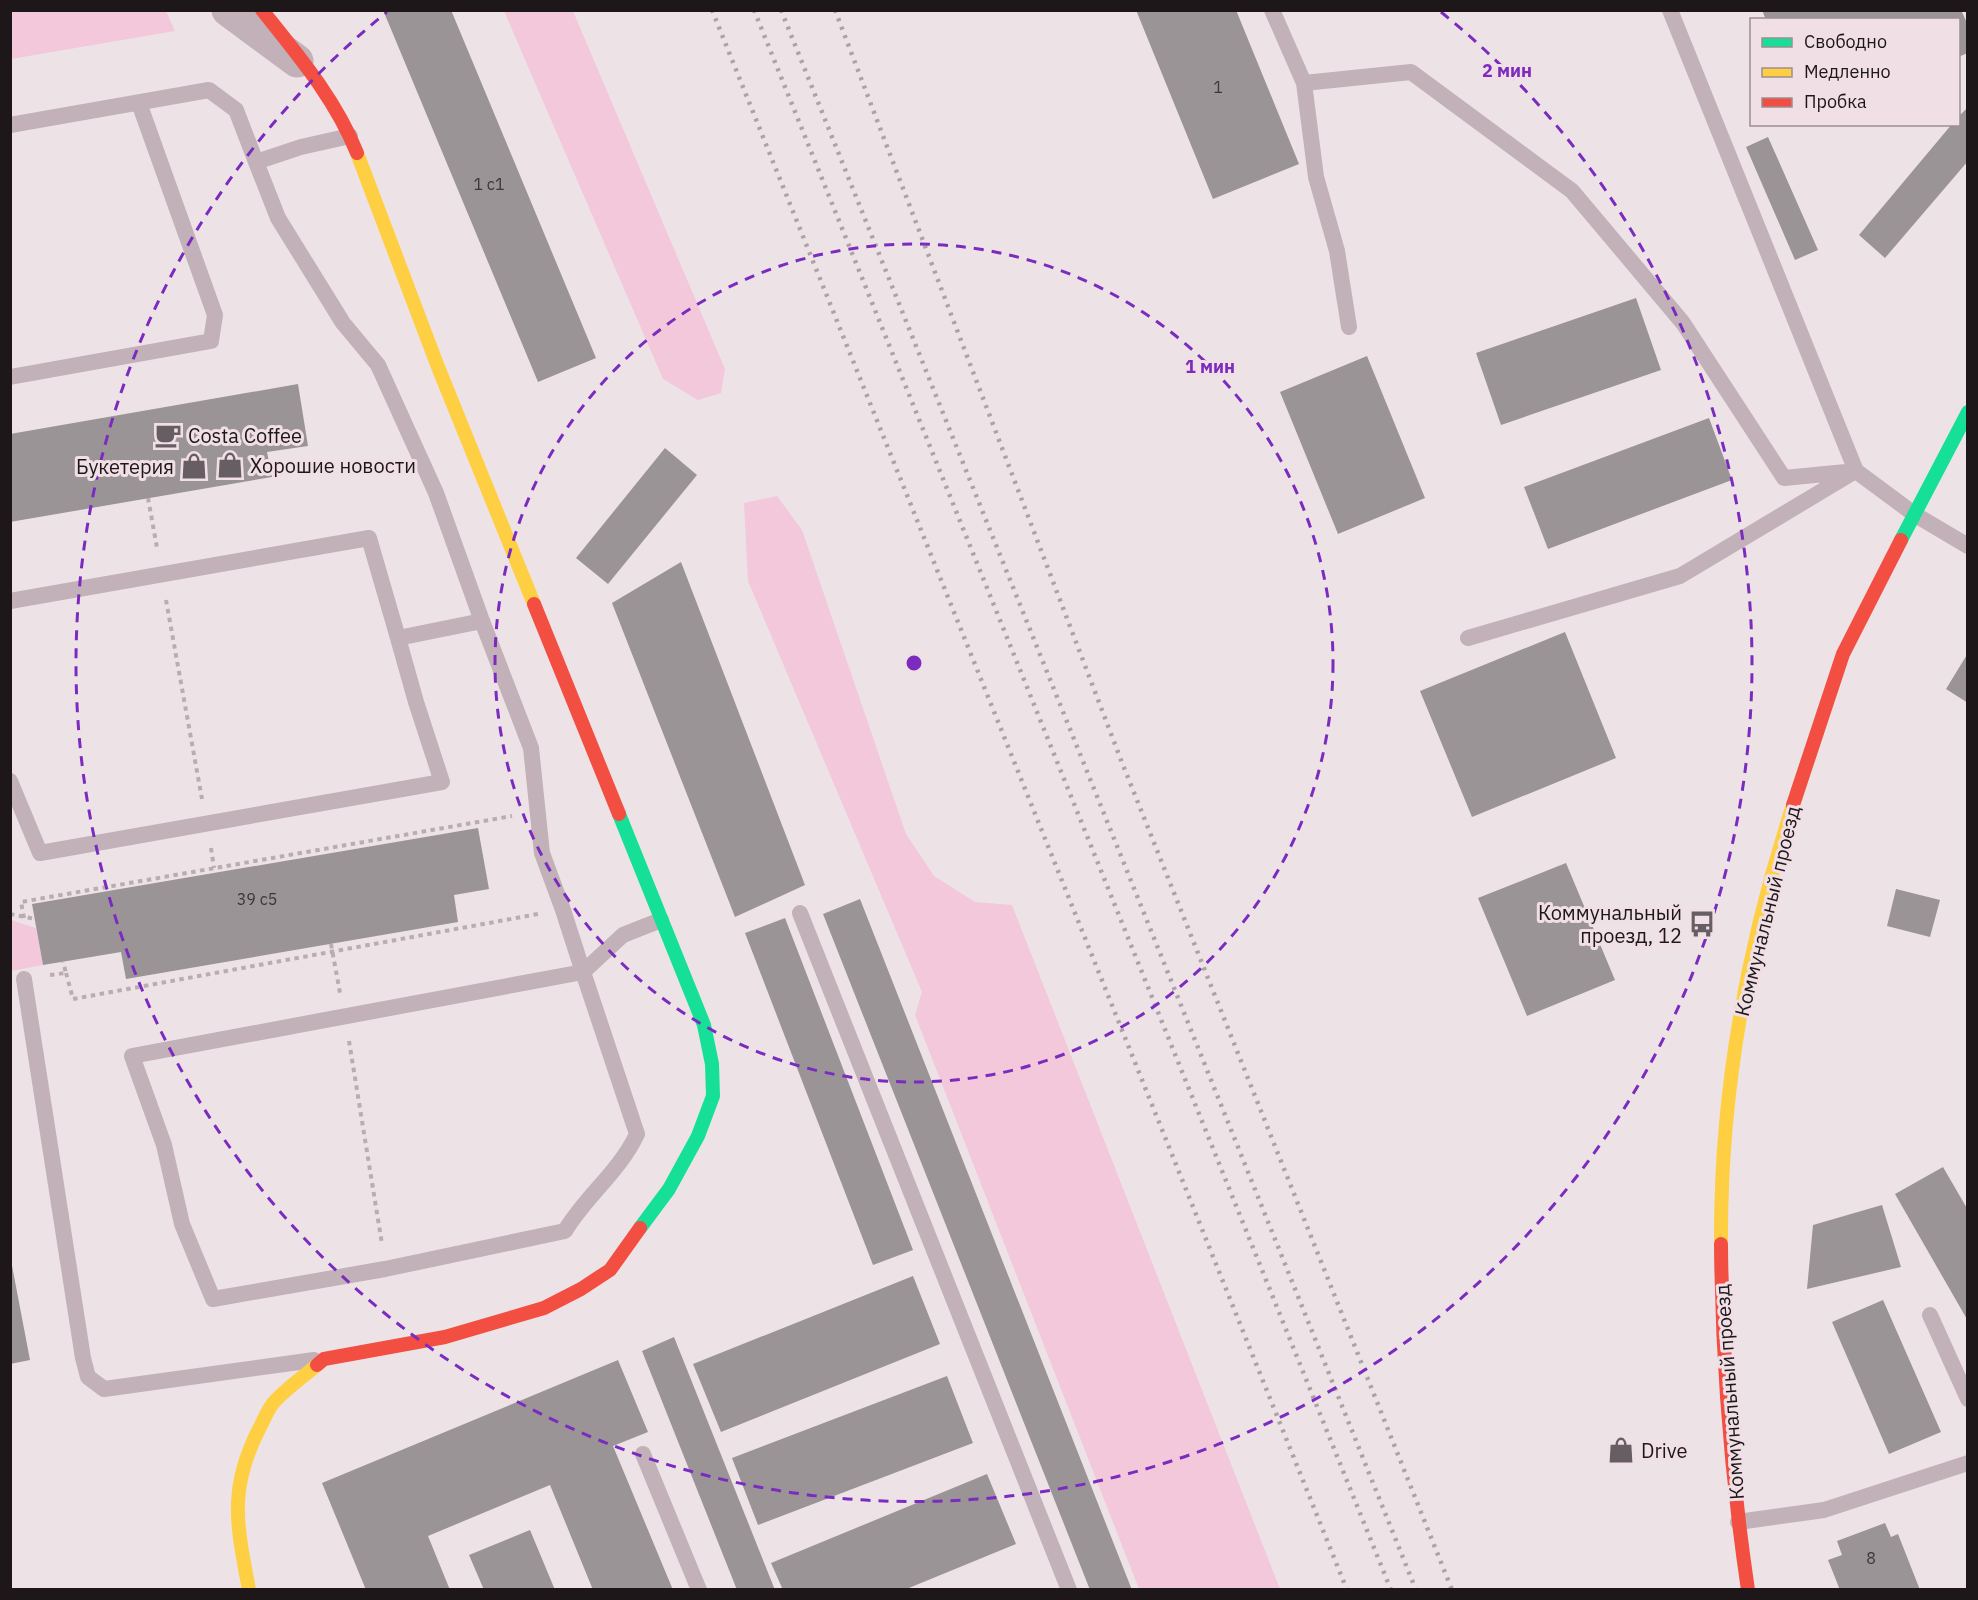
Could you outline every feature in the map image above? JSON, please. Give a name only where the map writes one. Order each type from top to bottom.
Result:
[{"type":"street","points":[[228,10],[313,74]]},
{"type":"street","points":[[249,1590],[239,1537],[237,1503],[240,1476],[248,1451],[273,1402],[324,1359],[445,1337],[544,1308],[581,1289],[610,1269],[669,1189],[698,1136],[713,1096],[712,1064],[704,1025],[438,367],[350,136],[313,74],[262,10]]},
{"type":"street","name":"Коммунальный проезд","points":[[1748,1590],[1738,1522],[1722,1329],[1720,1224],[1724,1135],[1740,1011],[1775,860],[1843,654],[1968,412]]},
{"type":"lane","points":[[1272,10],[1304,83],[1316,177],[1337,251],[1349,327]]},
{"type":"lane","points":[[1670,10],[1856,471],[1914,514],[1968,546]]},
{"type":"lane","points":[[1304,83],[1412,72],[1572,190],[1683,323],[1784,478],[1856,471]]},
{"type":"lane","points":[[10,125],[209,90],[236,110],[278,218],[343,323],[378,365],[436,493],[531,748],[542,853],[563,910],[583,972],[637,1134],[630,1149],[576,1212],[565,1231],[386,1269],[213,1299],[182,1224],[164,1144],[132,1056],[583,972],[623,936],[661,920]]},
{"type":"lane","points":[[10,377],[211,341],[215,315],[139,103]]},
{"type":"lane","points":[[256,162],[302,147],[350,136]]},
{"type":"lane","points":[[1468,638],[1680,576],[1856,471]]},
{"type":"lane","points":[[10,601],[369,538],[416,702],[442,782],[40,853],[10,782]]},
{"type":"lane","points":[[398,638],[482,621]]},
{"type":"lane","points":[[800,913],[1069,1590]]},
{"type":"lane","points":[[24,980],[83,1358],[88,1377],[104,1389],[324,1359]]},
{"type":"lane","points":[[1930,1315],[1968,1399]]},
{"type":"lane","points":[[643,1454],[699,1590]]},
{"type":"lane","points":[[1738,1522],[1824,1510],[1968,1463]]},
{"type":"path","points":[[148,498],[214,868]]},
{"type":"path","points":[[24,918],[21,902],[537,812]]},
{"type":"path","points":[[66,973],[73,999],[563,910]]},
{"type":"path","points":[[10,914],[35,919]]},
{"type":"path","points":[[331,944],[386,1269]]},
{"type":"shaded area","points":[[11,10],[166,11],[175,31],[11,59]]},
{"type":"shaded area","points":[[504,11],[573,11],[725,369],[721,393],[698,400],[663,379]]},
{"type":"shaded area","points":[[777,496],[802,530],[906,834],[934,876],[975,902],[1012,905],[1280,1589],[1139,1589],[915,1015],[922,992],[748,581],[744,503]]},
{"type":"shaded area","points":[[11,920],[36,928],[43,965],[11,971]]},
{"type":"building","points":[[383,10],[451,10],[596,358],[538,382]]},
{"type":"building","points":[[1136,10],[1236,10],[1299,164],[1213,199]]},
{"type":"building","points":[[1762,10],[1961,10],[1968,25],[1968,53],[1960,56],[1960,18],[1765,18]]},
{"type":"building","points":[[1968,107],[1968,161],[1885,258],[1859,235],[1950,126],[1960,126],[1960,115]]},
{"type":"building","points":[[1768,137],[1818,250],[1795,260],[1746,147]]},
{"type":"building","points":[[1636,298],[1661,370],[1501,425],[1476,353]]},
{"type":"building","points":[[1367,356],[1425,498],[1338,534],[1280,392]]},
{"type":"building","points":[[298,384],[308,446],[267,452],[272,477],[10,522],[10,434]]},
{"type":"building","points":[[1709,418],[1732,480],[1548,549],[1524,487]]},
{"type":"building","points":[[665,448],[697,475],[608,584],[576,558]]},
{"type":"building","points":[[681,562],[805,885],[735,917],[612,603]]},
{"type":"building","points":[[1565,632],[1616,758],[1472,817],[1420,691]]},
{"type":"building","points":[[1968,653],[1968,703],[1946,689]]},
{"type":"building","points":[[478,828],[489,889],[454,895],[458,922],[126,979],[121,952],[43,965],[32,904]]},
{"type":"building","points":[[1566,863],[1615,980],[1527,1016],[1478,898]]},
{"type":"building","points":[[1896,889],[1940,900],[1930,937],[1887,926]]},
{"type":"building","points":[[860,899],[1132,1590],[1090,1590],[823,914]]},
{"type":"building","points":[[785,918],[913,1250],[873,1265],[745,933]]},
{"type":"building","points":[[1943,1167],[1968,1210],[1968,1321],[1895,1194]]},
{"type":"building","points":[[1882,1205],[1901,1267],[1807,1289],[1813,1225]]},
{"type":"building","points":[[10,1255],[30,1360],[10,1364]]},
{"type":"building","points":[[913,1276],[940,1344],[721,1432],[693,1364]]},
{"type":"building","points":[[1883,1300],[1941,1432],[1889,1454],[1832,1322]]},
{"type":"building","points":[[674,1337],[775,1590],[737,1590],[642,1351]]},
{"type":"building","points":[[618,1360],[648,1432],[613,1446],[673,1590],[593,1590],[550,1485],[428,1536],[450,1590],[366,1590],[322,1483]]},
{"type":"building","points":[[947,1376],[973,1443],[758,1525],[732,1458]]},
{"type":"building","points":[[987,1474],[1016,1544],[904,1590],[783,1590],[771,1563]]},
{"type":"building","points":[[1885,1523],[1891,1537],[1898,1534],[1920,1590],[1840,1590],[1828,1560],[1842,1555],[1837,1541]]},
{"type":"building","points":[[530,1530],[555,1590],[484,1590],[469,1555]]},
{"type":"railway","points":[[712,10],[1347,1590]]},
{"type":"railway","points":[[754,10],[1391,1590]]},
{"type":"railway","points":[[781,10],[1416,1590]]},
{"type":"railway","points":[[835,10],[1121,760],[1452,1590]]},
{"type":"traffic: fast","points":[[1901,540],[1968,412]]},
{"type":"traffic: fast","points":[[619,814],[704,1025],[712,1064],[713,1096],[698,1136],[669,1189],[640,1228]]},
{"type":"traffic: slow","points":[[357,153],[438,367],[534,604]]},
{"type":"traffic: slow","points":[[1721,1244],[1725,1132],[1739,1022],[1762,912],[1793,805]]},
{"type":"traffic: slow","points":[[249,1590],[241,1546],[238,1508],[239,1490],[249,1451],[273,1404],[317,1365]]},
{"type":"traffic: jam","points":[[262,10],[327,96],[357,153]]},
{"type":"traffic: jam","points":[[1793,805],[1843,654],[1901,540]]},
{"type":"traffic: jam","points":[[534,604],[619,814]]},
{"type":"traffic: jam","points":[[317,1365],[324,1359],[445,1337],[544,1308],[581,1289],[610,1270],[640,1228]]},
{"type":"traffic: jam","points":[[1721,1244],[1728,1417],[1748,1590]]},
{"type":"place","name":"Costa Coffee","points":[[168,435]]},
{"type":"place","name":"Хорошие новости","points":[[230,465]]},
{"type":"place","name":"Букетерия","points":[[194,466]]},
{"type":"place","name":"Коммунальный проезд, 12","points":[[1702,924]]},
{"type":"place","name":"Drive","points":[[1621,1450]]}]
